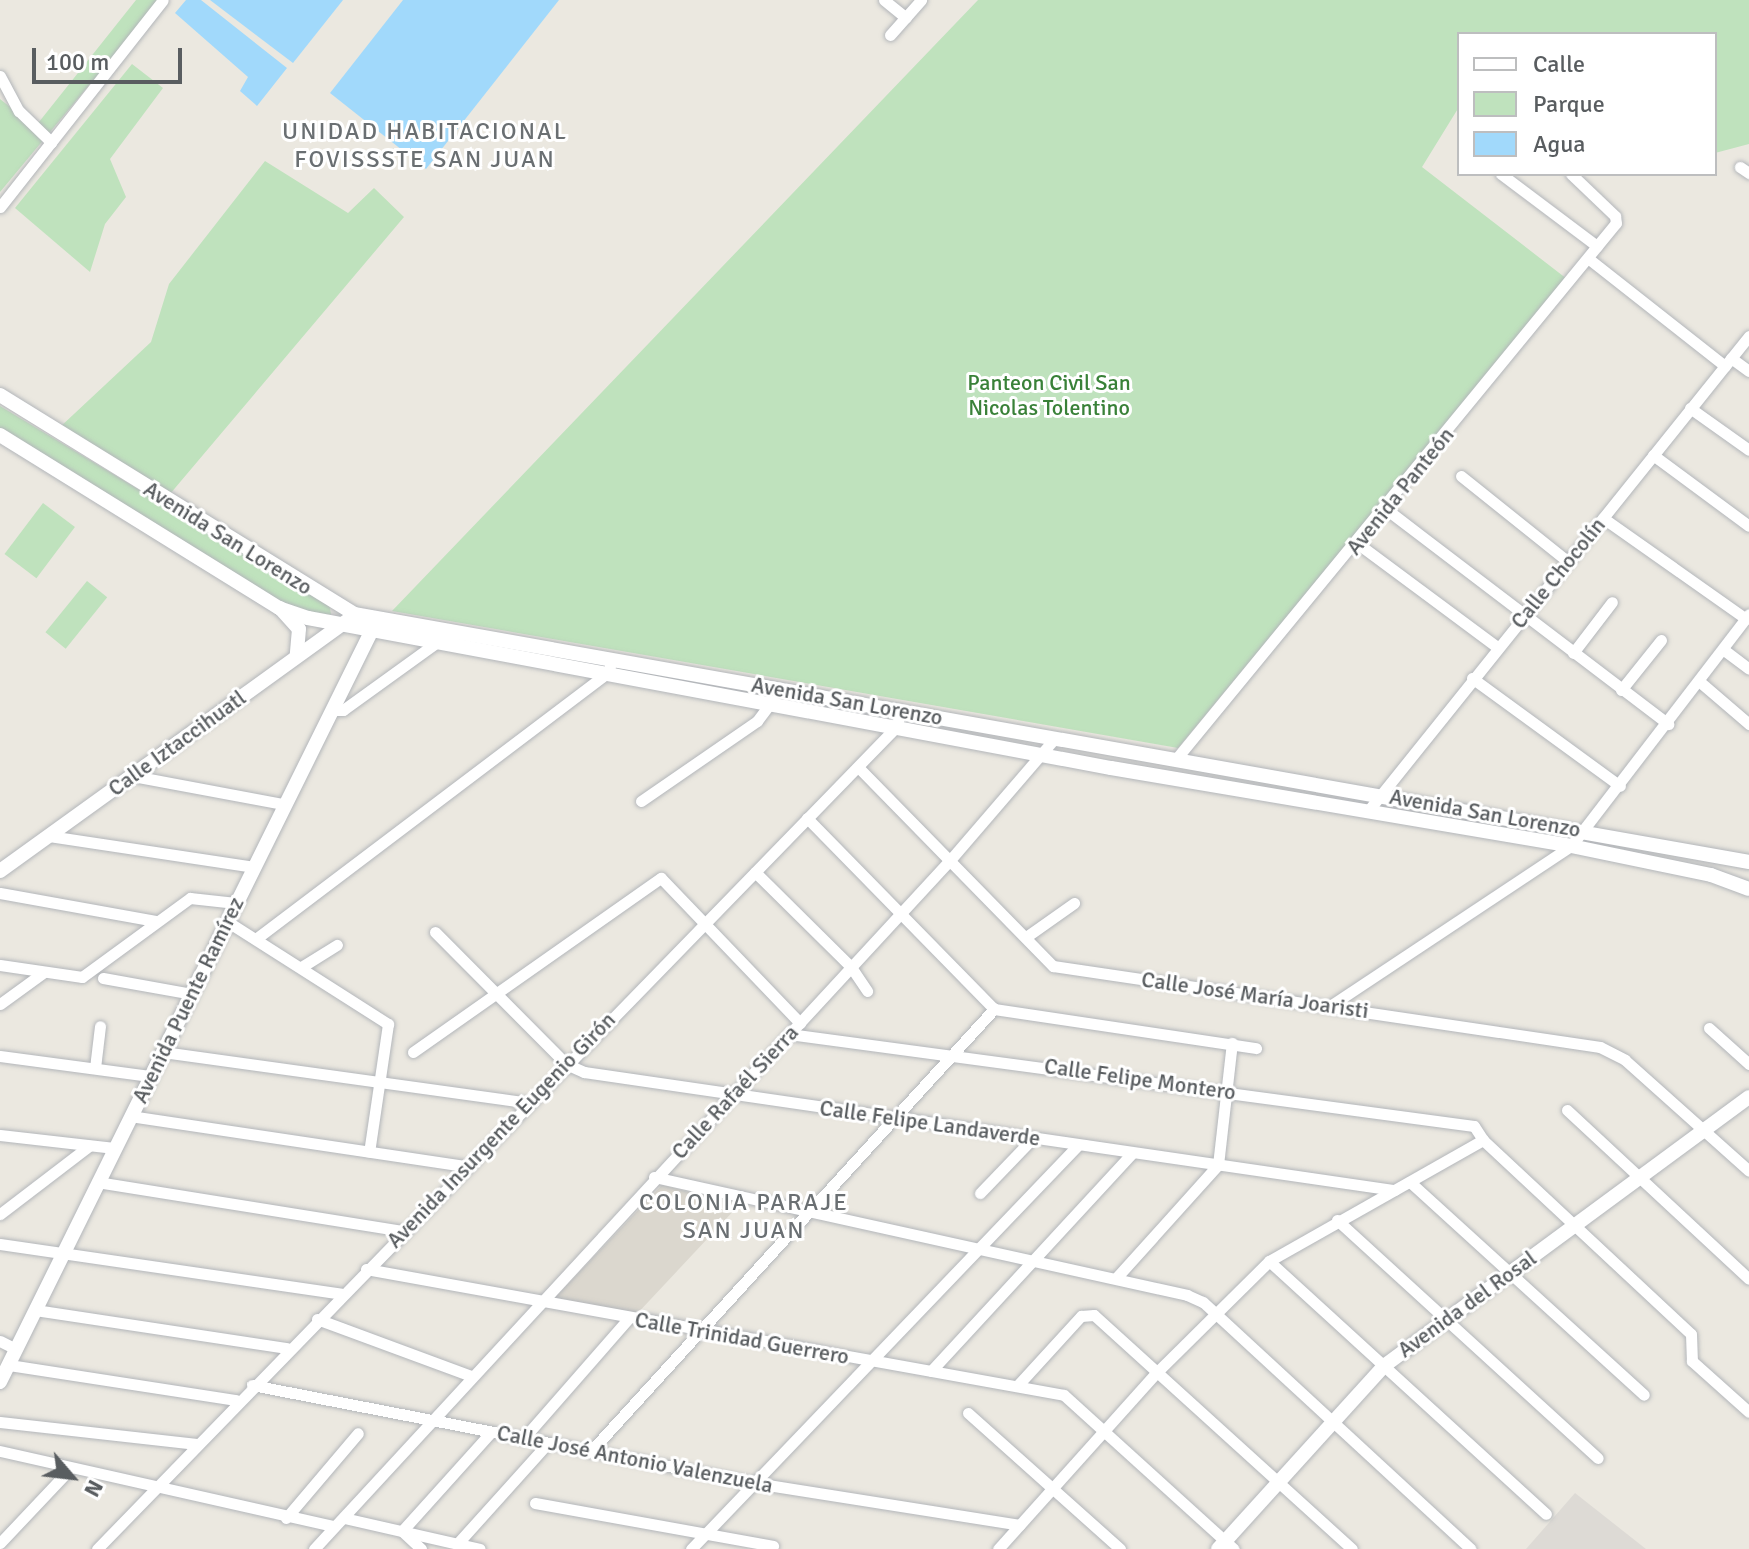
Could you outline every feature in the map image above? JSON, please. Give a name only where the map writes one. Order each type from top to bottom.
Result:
[{"type":"main road","name":"Avenida San Lorenzo","points":[[0,395],[349,619]]},
{"type":"main road","name":"Avenida San Lorenzo","points":[[0,435],[279,608],[610,665],[900,710],[1749,862]]},
{"type":"main road","points":[[279,608],[299,629],[297,654]]},
{"type":"main road","name":"Calle Iztaccihuatl","points":[[0,871],[349,619]]},
{"type":"main road","name":"Avenida Puente Ramírez","points":[[0,1382],[228,922],[283,804],[375,625]]},
{"type":"main road","name":"Avenida San Lorenzo","points":[[610,665],[897,726],[1571,846],[1711,875],[1749,889]]},
{"type":"main road","points":[[1428,821],[1431,804]]},
{"type":"main road","name":"Avenida del Rosal","points":[[1226,1546],[1278,1482],[1384,1366],[1749,1097]]},
{"type":"street","points":[[0,207],[163,0]]},
{"type":"street","points":[[884,0],[906,18]]},
{"type":"street","points":[[890,35],[921,0]]},
{"type":"street","points":[[0,76],[19,111],[51,142]]},
{"type":"street","points":[[1504,176],[1597,246]]},
{"type":"street","name":"Avenida Panteón","points":[[1176,759],[1386,509],[1589,259],[1617,220],[1573,176]]},
{"type":"street","points":[[1589,259],[1728,362],[1749,371]]},
{"type":"street","name":"Calle Chocolín","points":[[1368,811],[1749,336]]},
{"type":"street","points":[[1690,408],[1749,450]]},
{"type":"street","points":[[1653,455],[1749,526]]},
{"type":"street","points":[[1461,476],[1567,561]]},
{"type":"street","points":[[1386,509],[1522,616],[1668,724]]},
{"type":"street","points":[[1330,1006],[1571,846],[1586,831],[1668,724],[1747,616],[1603,518]]},
{"type":"street","points":[[1357,543],[1497,647]]},
{"type":"street","points":[[1573,653],[1612,602]]},
{"type":"street","points":[[331,710],[343,710],[443,636]]},
{"type":"street","points":[[1621,690],[1661,640]]},
{"type":"street","points":[[1724,650],[1749,669]]},
{"type":"street","points":[[257,938],[610,665]]},
{"type":"street","points":[[1472,678],[1620,786]]},
{"type":"street","points":[[1700,682],[1749,724]]},
{"type":"street","points":[[641,801],[757,721],[772,701]]},
{"type":"street","points":[[897,726],[900,710]]},
{"type":"street","name":"Avenida Insurgente Eugenio Girón","points":[[97,1549],[236,1400],[897,726]]},
{"type":"street","name":"Calle Rafaél Sierra","points":[[315,1549],[430,1419],[951,859],[1046,753],[1055,738]]},
{"type":"street","name":"Calle José María Joaristi","points":[[858,767],[1053,966],[1600,1047],[1625,1060],[1705,1128],[1749,1171]]},
{"type":"street","points":[[133,776],[283,804]]},
{"type":"street","points":[[807,818],[994,1009],[1256,1048]]},
{"type":"street","points":[[49,836],[253,867]]},
{"type":"street","points":[[755,872],[851,967],[867,991]]},
{"type":"street","points":[[413,1052],[661,878],[800,1023]]},
{"type":"street","points":[[0,893],[156,921]]},
{"type":"street","points":[[0,965],[82,977],[190,898],[236,903]]},
{"type":"street","points":[[1026,937],[1074,903]]},
{"type":"street","points":[[228,922],[303,966],[388,1024],[369,1152]]},
{"type":"street","name":"Calle Felipe Landaverde","points":[[435,932],[566,1064],[584,1072],[1394,1190]]},
{"type":"street","points":[[303,966],[337,945]]},
{"type":"street","points":[[0,1004],[44,972]]},
{"type":"street","points":[[103,978],[192,994]]},
{"type":"street","points":[[590,1452],[994,1009]]},
{"type":"street","points":[[95,1068],[100,1026]]},
{"type":"street","points":[[1709,1028],[1749,1064]]},
{"type":"street","name":"Calle Felipe Montero","points":[[789,1034],[1474,1126],[1483,1140],[1578,1224],[1691,1334],[1692,1361],[1749,1412]]},
{"type":"street","points":[[1117,1277],[1218,1165],[1232,1043]]},
{"type":"street","points":[[163,1052],[529,1103]]},
{"type":"street","points":[[0,1056],[150,1076]]},
{"type":"street","points":[[1567,1110],[1749,1279]]},
{"type":"street","points":[[130,1116],[466,1166]]},
{"type":"street","points":[[1,1136],[114,1148]]},
{"type":"street","points":[[980,1193],[1033,1138]]},
{"type":"street","points":[[1001,1548],[1157,1372],[1269,1261],[1483,1140]]},
{"type":"street","points":[[691,1549],[1078,1145]]},
{"type":"street","points":[[0,1214],[89,1146]]},
{"type":"street","points":[[931,1371],[1132,1153]]},
{"type":"street","points":[[654,1177],[1117,1277],[1187,1295],[1214,1313],[1331,1424],[1471,1549]]},
{"type":"street","points":[[97,1182],[402,1231]]},
{"type":"street","points":[[1410,1182],[1644,1395]]},
{"type":"street","points":[[1337,1220],[1598,1458]]},
{"type":"street","points":[[0,1244],[341,1294]]},
{"type":"street","points":[[1269,1261],[1546,1514]]},
{"type":"street","name":"Calle Trinidad Guerrero","points":[[366,1269],[1064,1395],[1226,1546]]},
{"type":"street","points":[[35,1310],[287,1348]]},
{"type":"street","points":[[1017,1386],[1087,1314],[1157,1372],[1352,1549]]},
{"type":"street","points":[[523,1439],[629,1318]]},
{"type":"street","points":[[317,1319],[471,1376]]},
{"type":"street","points":[[0,1341],[16,1349]]},
{"type":"street","points":[[9,1365],[236,1400]]},
{"type":"street","name":"Calle José Antonio Valenzuela","points":[[252,1385],[755,1483],[1020,1525]]},
{"type":"street","points":[[968,1413],[1120,1549]]},
{"type":"street","points":[[0,1422],[197,1444]]},
{"type":"street","points":[[402,1531],[491,1432]]},
{"type":"street","points":[[286,1518],[358,1433]]},
{"type":"street","points":[[457,1544],[548,1443]]},
{"type":"street","points":[[0,1451],[153,1490],[334,1526]]},
{"type":"street","points":[[0,1543],[69,1470]]},
{"type":"street","points":[[535,1503],[773,1546]]},
{"type":"street","points":[[344,1518],[480,1549]]},
{"type":"street","points":[[402,1531],[421,1549]]},
{"type":"shaded area","points":[[662,1185],[739,1205],[635,1316],[552,1301]]},
{"type":"shaded area","points":[[1575,1493],[1646,1549],[1526,1549]]},
{"type":"green space","points":[[136,0],[160,0],[0,192],[0,99],[35,127]]},
{"type":"green space","name":"Panteon Civil San Nicolas Tolentino","points":[[978,0],[1749,0],[1749,144],[1717,152],[1717,32],[1457,32],[1457,110],[1422,167],[1567,279],[1178,748],[392,611]]},
{"type":"green space","points":[[132,64],[163,88],[110,159],[126,197],[105,224],[90,272],[15,208]]},
{"type":"green space","points":[[265,161],[348,213],[374,188],[404,217],[170,494],[59,428],[151,342],[169,284]]},
{"type":"green space","points":[[0,406],[329,604],[331,614],[322,621],[305,617],[0,431]]},
{"type":"green space","points":[[43,503],[75,527],[36,578],[4,554]]},
{"type":"green space","points":[[87,581],[107,597],[66,649],[45,632]]},
{"type":"water","points":[[186,0],[201,0],[287,68],[257,106],[240,91],[248,77],[175,13]]},
{"type":"water","points":[[210,0],[343,0],[293,63]]},
{"type":"water","points":[[403,0],[559,0],[426,169],[330,93]]},
{"type":"district","name":"UNIDAD HABITACIONAL FOVISSSTE SAN JUAN","points":[[425,146]]},
{"type":"district","name":"COLONIA PARAJE SAN JUAN","points":[[744,1217]]}]
